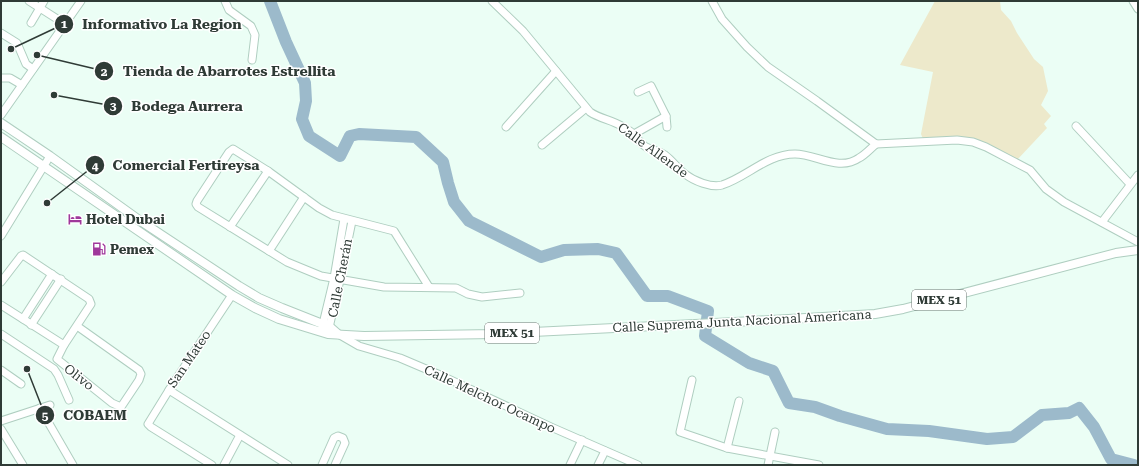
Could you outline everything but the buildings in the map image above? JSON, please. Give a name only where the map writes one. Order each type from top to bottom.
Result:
[{"type":"main road","points":[[1,123],[142,222],[239,286],[259,298],[339,335]]},
{"type":"main road","points":[[1,137],[232,295],[279,319],[326,329]]},
{"type":"main road","name":"Calle Suprema Junta Nacional Americana","points":[[339,335],[395,337],[495,334],[875,314],[903,309],[1116,253],[1138,250]]},
{"type":"street","points":[[29,1],[42,4],[65,24]]},
{"type":"street","points":[[1,115],[81,1]]},
{"type":"street","points":[[225,1],[229,10],[251,26],[255,35],[252,60]]},
{"type":"street","name":"Calle Allende","points":[[492,1],[524,31],[590,112],[597,117],[615,122],[634,134],[641,143],[660,152],[674,162],[684,174],[709,185],[721,185],[771,159],[784,155],[795,154],[810,156],[828,162],[847,164],[859,159],[876,144]]},
{"type":"street","points":[[712,1],[722,19],[747,47],[768,67],[817,100],[876,144],[957,140],[973,142],[986,146],[1030,170],[1046,189],[1064,202],[1138,242]]},
{"type":"street","points":[[1133,1],[1138,9]]},
{"type":"street","points":[[31,23],[42,4]]},
{"type":"street","points":[[1,33],[17,43],[26,64],[33,69]]},
{"type":"street","points":[[506,127],[556,71]]},
{"type":"street","points":[[1,78],[10,78],[22,85]]},
{"type":"street","points":[[638,92],[651,86],[666,116],[667,127]]},
{"type":"street","points":[[542,145],[586,108]]},
{"type":"street","points":[[634,134],[666,116]]},
{"type":"street","points":[[1076,126],[1130,184]]},
{"type":"street","points":[[429,287],[394,231],[344,219],[319,208],[268,171],[233,149],[229,152],[196,204],[198,207],[287,262],[321,276],[384,287],[456,288],[468,294],[482,297],[520,293]]},
{"type":"street","points":[[1,236],[50,156]]},
{"type":"street","points":[[230,227],[268,171]]},
{"type":"street","points":[[1102,222],[1138,175]]},
{"type":"street","points":[[269,251],[304,197]]},
{"type":"street","name":"Calle Cherán","points":[[337,279],[344,219]]},
{"type":"street","name":"Calle Cherán","points":[[326,329],[352,221]]},
{"type":"street","points":[[1,281],[23,255],[89,298],[91,304],[64,345],[1,305]]},
{"type":"street","points":[[23,319],[52,274]]},
{"type":"street","points":[[31,325],[61,280]]},
{"type":"street","name":"San Mateo","points":[[212,465],[148,424],[232,295]]},
{"type":"street","name":"Olivo","points":[[64,345],[57,359],[112,403],[121,407],[141,374],[139,370],[77,326]]},
{"type":"street","points":[[1,334],[54,369],[69,400]]},
{"type":"street","name":"Calle Melchor Ocampo","points":[[339,335],[359,346],[400,358],[440,375],[638,465]]},
{"type":"street","points":[[1,370],[21,384]]},
{"type":"street","points":[[692,380],[680,432],[727,448],[819,465]]},
{"type":"street","points":[[169,390],[288,465]]},
{"type":"street","points":[[727,448],[739,401]]},
{"type":"street","points":[[1,421],[50,405]]},
{"type":"street","points":[[40,408],[73,465]]},
{"type":"street","points":[[1,429],[23,465]]},
{"type":"street","points":[[768,465],[775,432]]},
{"type":"street","points":[[224,465],[240,435]]},
{"type":"street","points":[[322,465],[335,436],[338,436],[343,438],[345,443],[335,465]]},
{"type":"street","points":[[570,465],[582,440]]},
{"type":"street","points":[[598,465],[605,451]]},
{"type":"shaded area","points":[[935,1],[1000,1],[1001,10],[1011,21],[1034,59],[1043,67],[1048,91],[1041,105],[1051,116],[1044,124],[1047,128],[1017,160],[989,144],[974,139],[923,139],[921,134],[933,72],[900,65]]},
{"type":"waterway","points":[[270,1],[286,42],[305,83],[306,101],[302,119],[309,136],[340,156],[350,136],[359,134],[416,137],[443,162],[454,202],[469,221],[541,257],[564,250],[598,249],[616,253],[647,296],[668,296],[708,311],[705,336],[749,363],[773,371],[789,403],[815,407],[840,416],[887,429],[929,431],[987,439],[1013,437],[1042,415],[1069,413],[1079,408],[1094,427],[1111,459],[1134,465]]},
{"type":"place","name":"Informativo La Region","points":[[11,49]]},
{"type":"place","name":"Tienda de Abarrotes Estrellita","points":[[37,55]]},
{"type":"place","name":"Bodega Aurrera","points":[[54,95]]},
{"type":"place","name":"Comercial Fertireysa","points":[[47,203]]},
{"type":"place","name":"Hotel Dubai","points":[[75,219]]},
{"type":"place","name":"Pemex","points":[[99,249]]},
{"type":"place","name":"COBAEM","points":[[27,369]]}]
